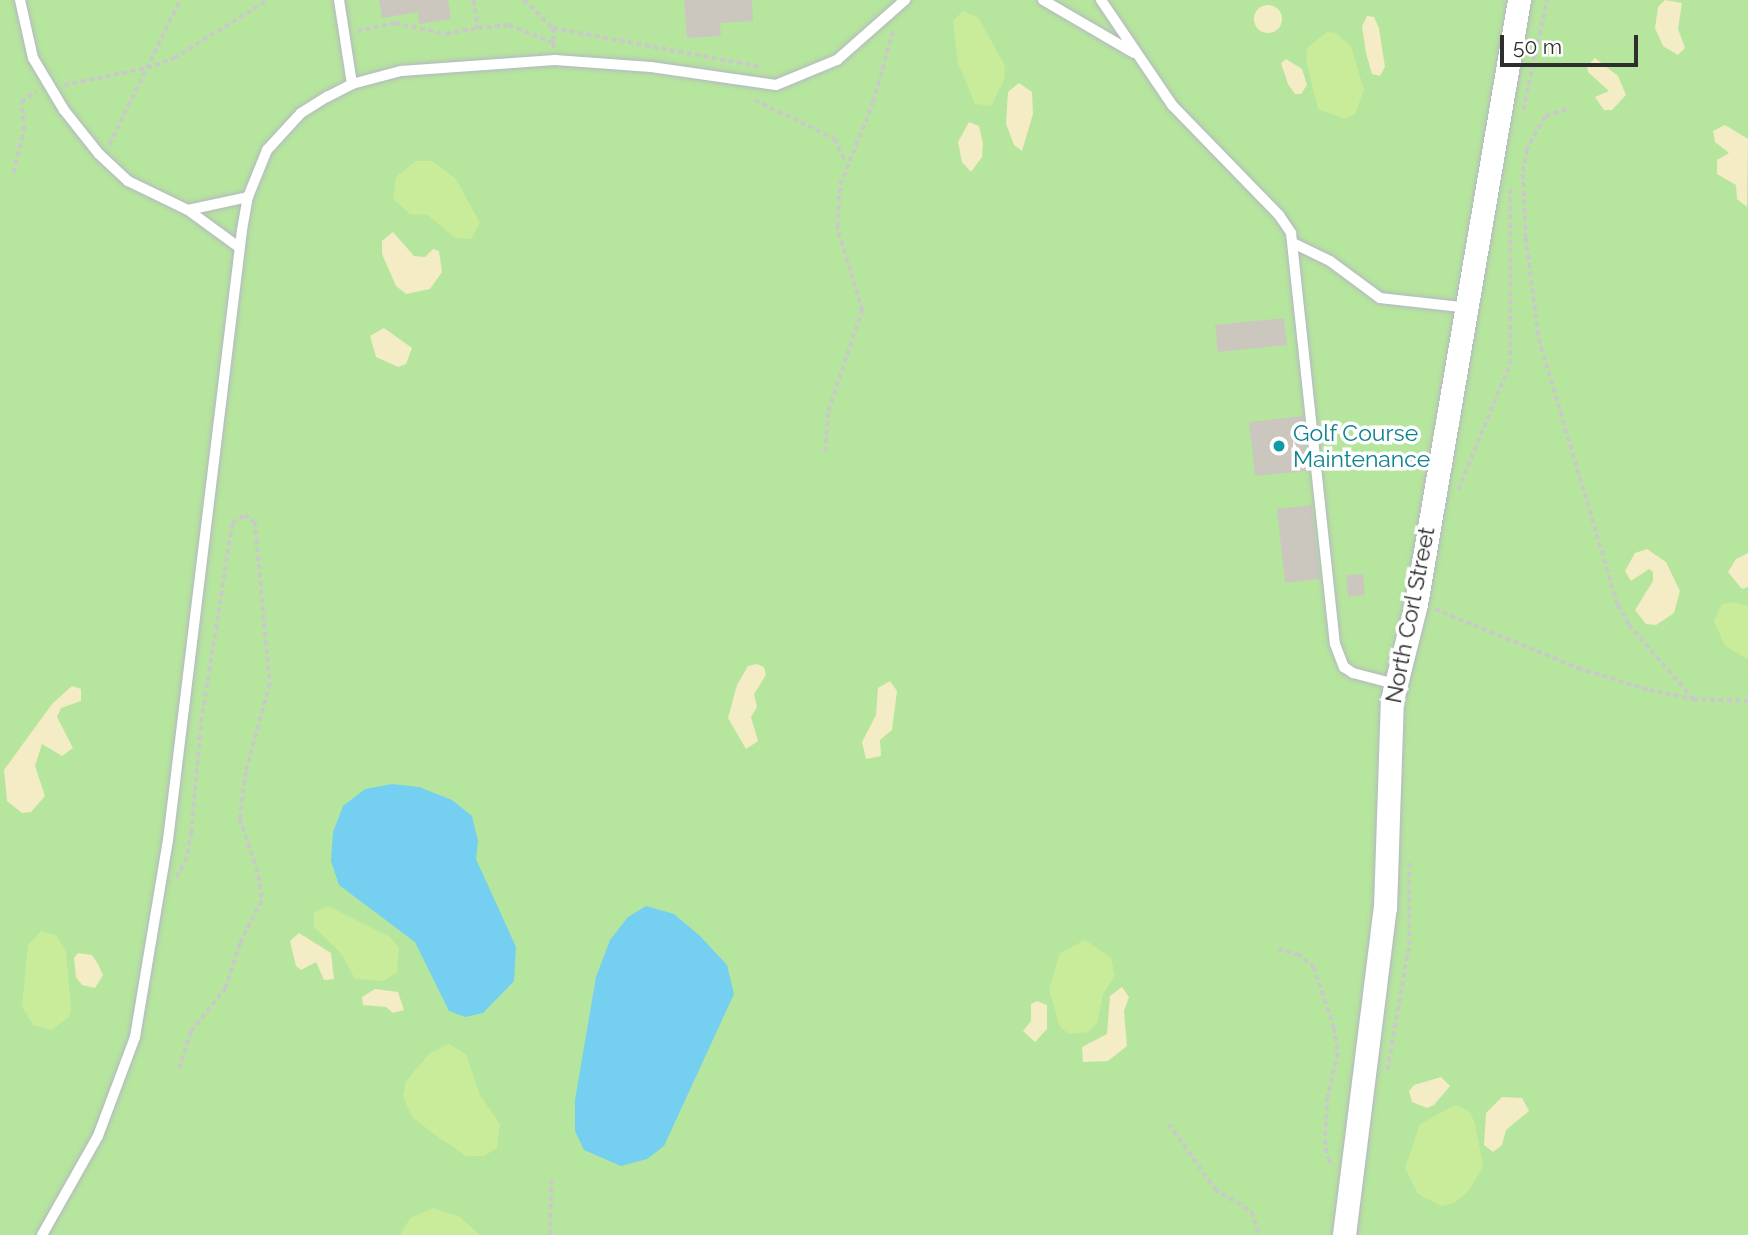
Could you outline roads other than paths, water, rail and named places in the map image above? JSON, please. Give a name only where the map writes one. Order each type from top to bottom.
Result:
[{"type":"street","name":"North Corl Street","points":[[1344,1235],[1385,908],[1387,755],[1395,684],[1429,603],[1469,308],[1519,0]]},
{"type":"lane","points":[[20,0],[26,37],[49,88],[73,124],[118,173],[188,210],[240,248]]},
{"type":"lane","points":[[339,0],[352,84]]},
{"type":"lane","points":[[42,1235],[98,1136],[120,1083],[137,1024],[160,887],[247,197],[262,160],[301,113],[352,84],[401,72],[555,60],[651,67],[776,85],[837,61],[905,0]]},
{"type":"lane","points":[[1043,0],[1136,54]]},
{"type":"lane","points":[[1101,0],[1172,104],[1279,215],[1295,244],[1335,644],[1344,667],[1353,673],[1395,684]]},
{"type":"lane","points":[[188,210],[247,197]]},
{"type":"lane","points":[[1295,244],[1330,261],[1380,298],[1469,308]]},
{"type":"water","points":[[392,784],[419,787],[452,800],[472,816],[478,841],[476,859],[516,947],[514,981],[483,1013],[465,1017],[449,1011],[415,942],[339,885],[331,861],[333,832],[343,806],[365,789]]},
{"type":"water","points":[[646,906],[674,914],[700,936],[727,965],[734,994],[664,1146],[647,1159],[621,1166],[584,1150],[575,1131],[575,1100],[596,977],[610,940],[628,917]]},
{"type":"place","name":"Golf Course Maintenance","points":[[1279,446]]}]
